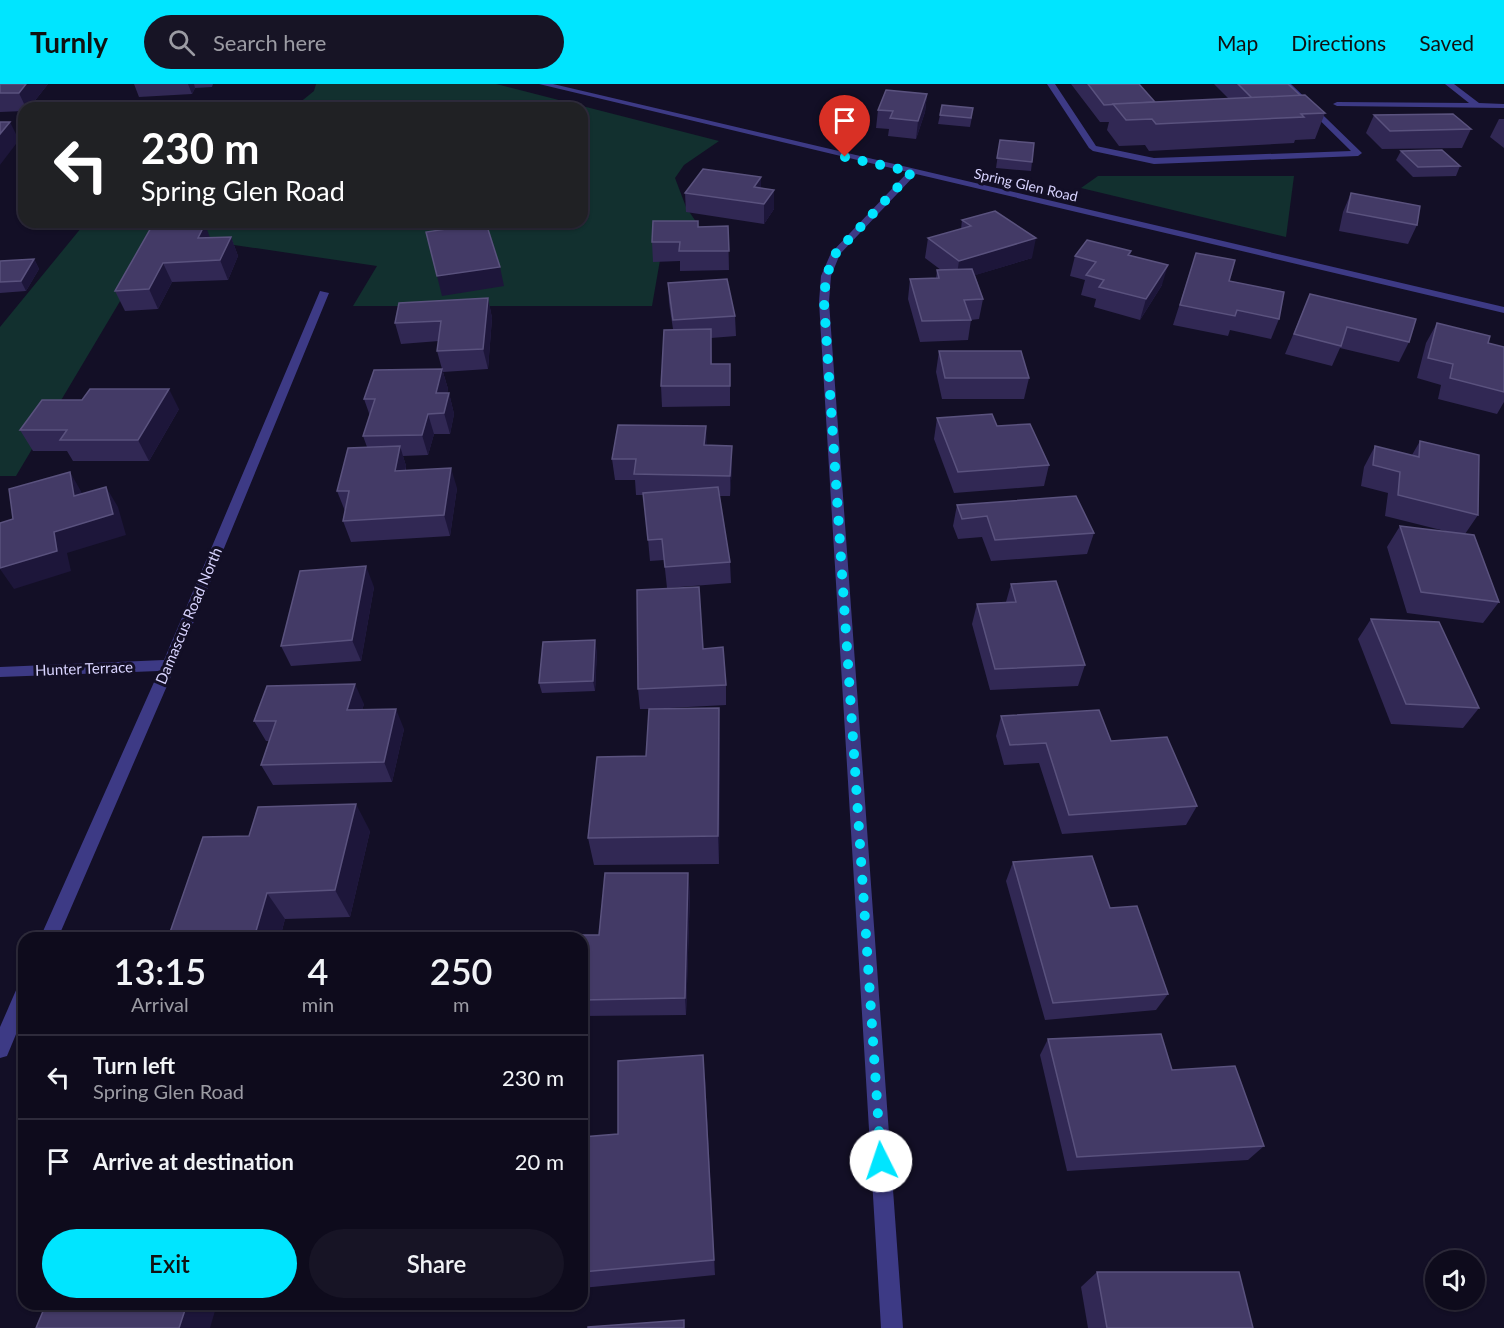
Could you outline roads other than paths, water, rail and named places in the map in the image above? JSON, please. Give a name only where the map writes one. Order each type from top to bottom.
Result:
[{"type":"street","name":"Spring Glen Road","points":[[543,84],[1504,310]]},
{"type":"street","points":[[1050,84],[1093,148],[1133,159],[1154,161],[1358,153],[1287,84]]},
{"type":"street","points":[[1449,84],[1477,106]]},
{"type":"street","points":[[1337,104],[1504,106]]},
{"type":"street","points":[[892,1328],[824,302],[826,276],[836,253],[912,172]]},
{"type":"street","name":"Damascus Road North","points":[[52,932],[169,665],[324,293]]},
{"type":"street","name":"Hunter Terrace","points":[[0,672],[169,665]]},
{"type":"street","points":[[0,1049],[18,1008]]}]
